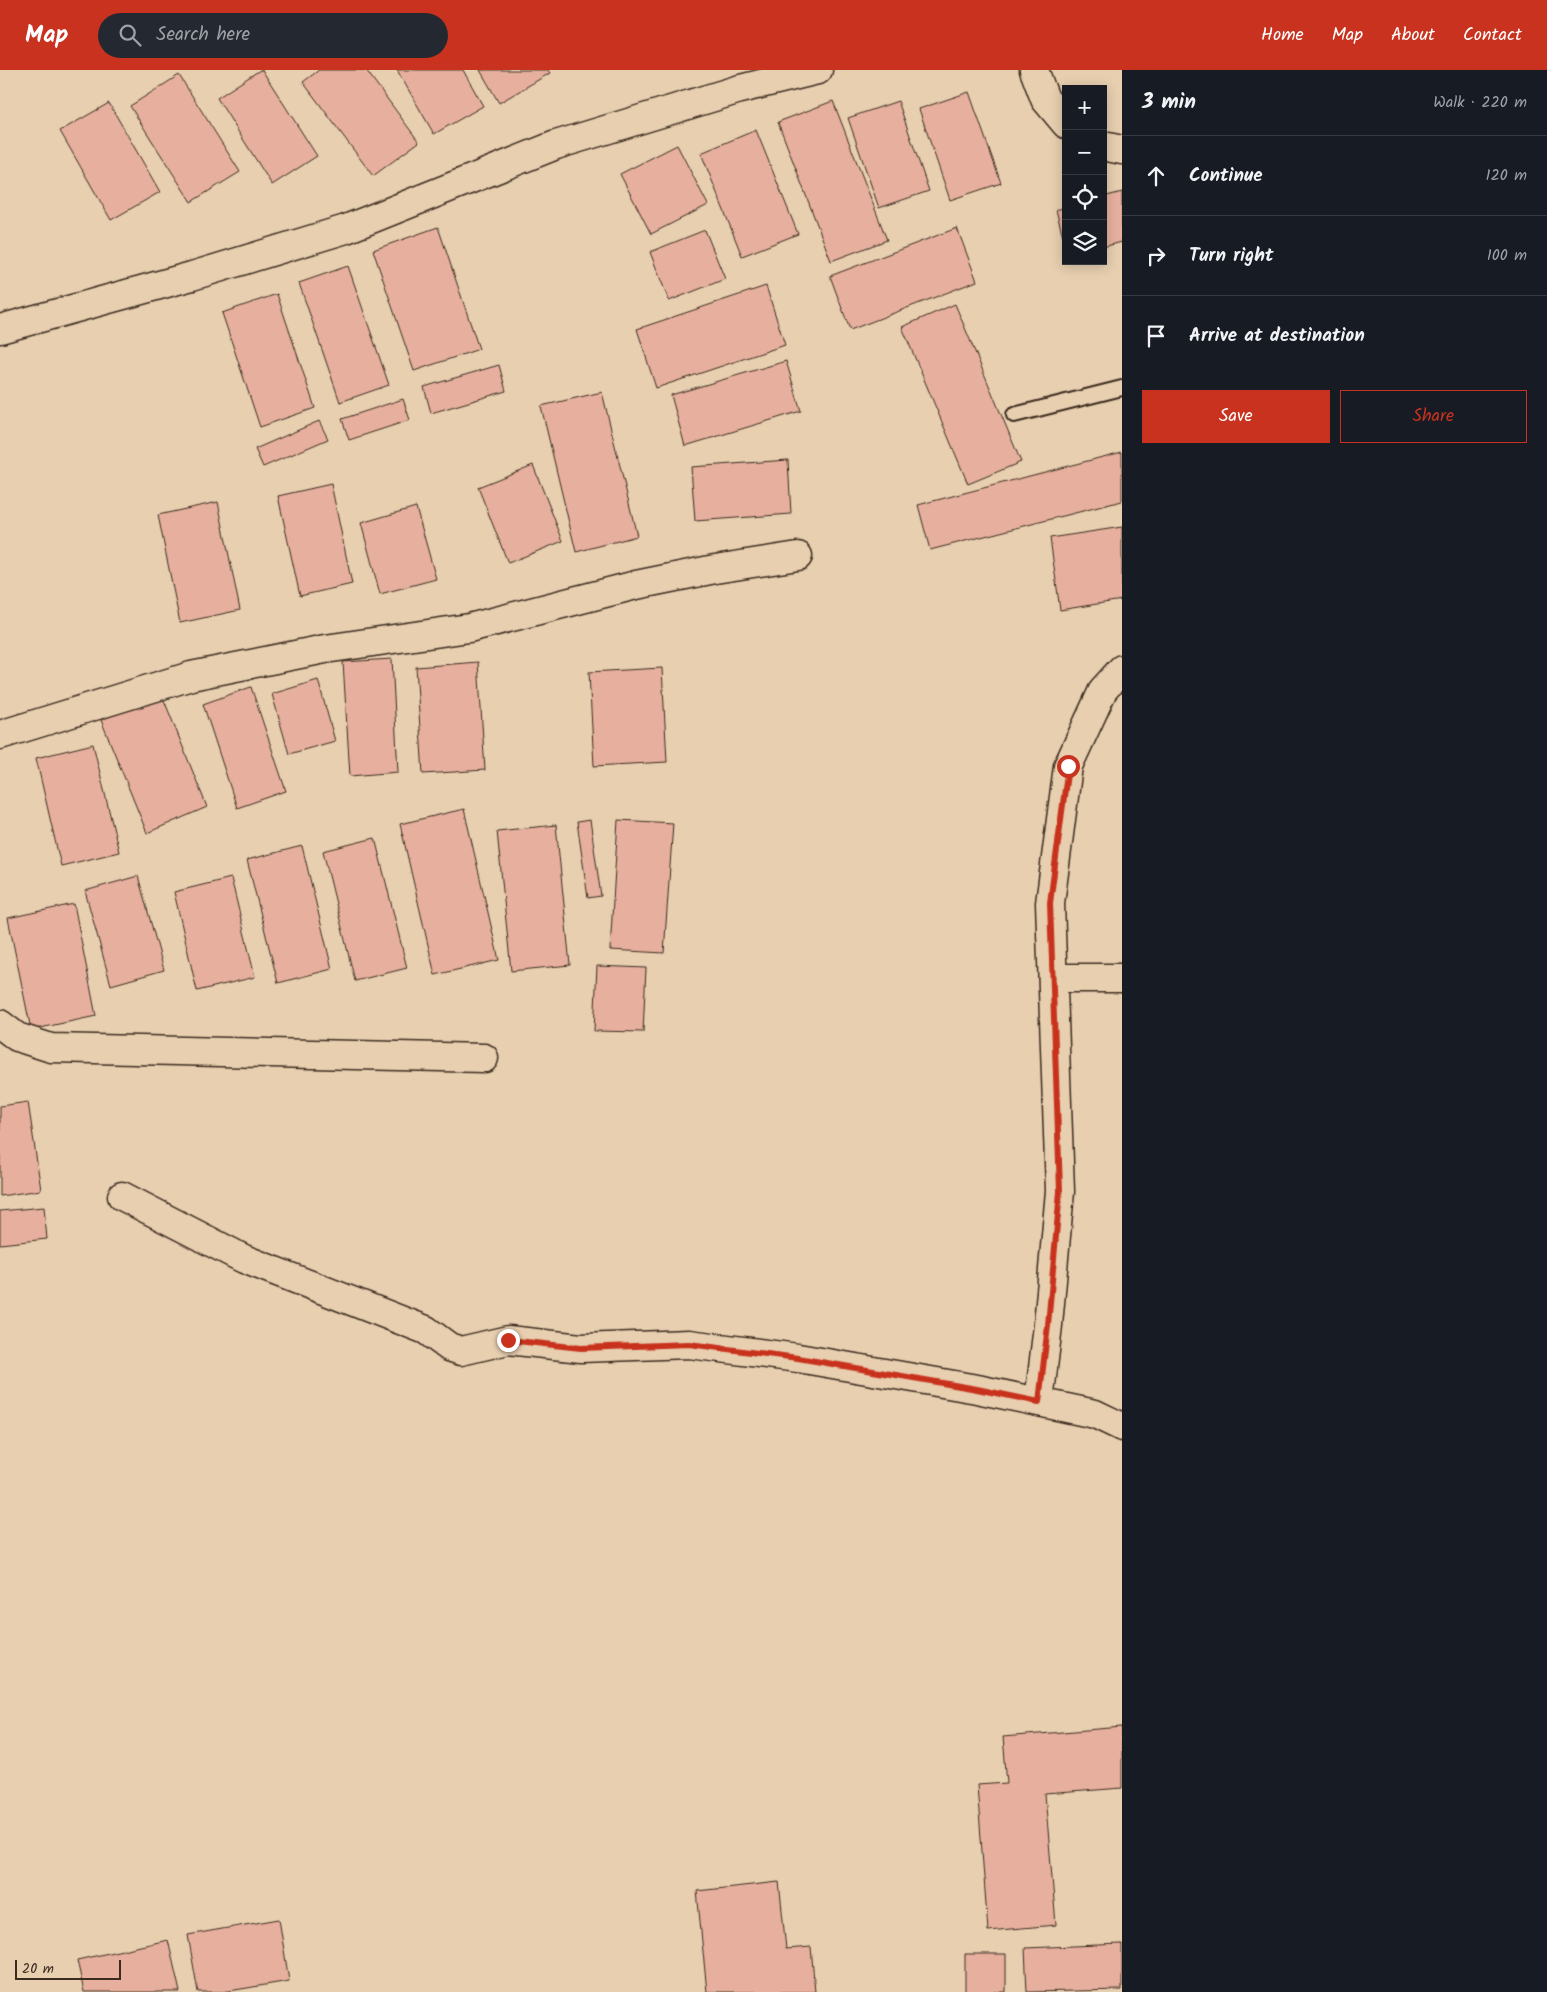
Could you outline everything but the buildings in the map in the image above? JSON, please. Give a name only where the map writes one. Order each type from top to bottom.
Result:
[{"type":"street","points":[[0,329],[192,276],[346,229],[556,145],[740,90],[818,70]]},
{"type":"street","points":[[1034,70],[1045,99],[1062,119]]},
{"type":"street","points":[[1107,147],[1122,150]]},
{"type":"street","points":[[0,735],[191,676],[325,649],[469,628],[636,585],[715,569],[798,556]]},
{"type":"street","points":[[1039,1402],[1060,1191],[1050,903],[1068,766],[1103,690],[1122,669]]},
{"type":"street","points":[[1053,978],[1122,978]]},
{"type":"street","points":[[0,1024],[17,1037],[51,1048],[484,1058]]},
{"type":"street","points":[[122,1196],[244,1259],[426,1330],[449,1347],[461,1351],[508,1340],[581,1348],[689,1344],[798,1358],[977,1389],[1095,1414],[1122,1428]]},
{"type":"lane","points":[[1014,415],[1122,388]]},
{"type":"route","points":[[508,1340],[581,1348],[689,1344],[798,1358],[977,1389],[1039,1402],[1060,1191],[1050,903],[1068,766]]}]
